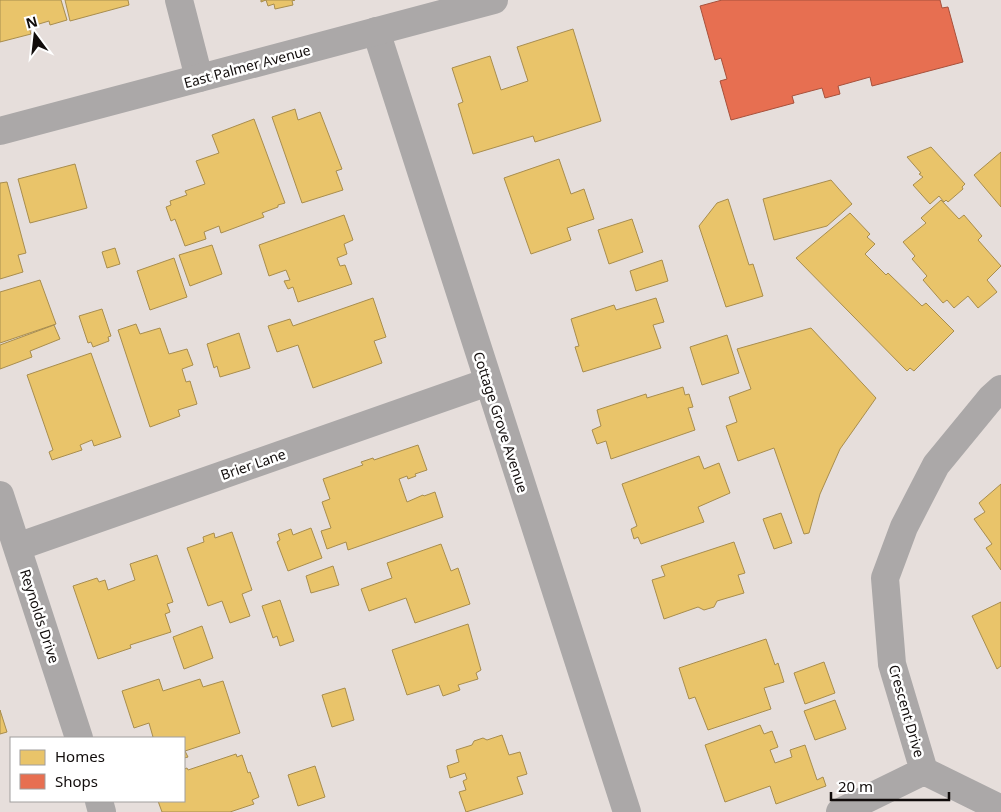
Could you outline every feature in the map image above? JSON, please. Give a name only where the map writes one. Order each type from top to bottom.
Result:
[{"type":"street","points":[[179,0],[200,78]]},
{"type":"street","name":"East Palmer Avenue","points":[[0,131],[494,0]]},
{"type":"street","name":"Cottage Grove Avenue","points":[[376,31],[627,812]]},
{"type":"street","name":"Brier Lane","points":[[17,547],[488,382]]},
{"type":"street","name":"Crescent Drive","points":[[1001,389],[990,398],[936,465],[904,527],[886,578],[892,664],[924,771],[995,806],[1001,811]]},
{"type":"street","name":"Reynolds Drive","points":[[0,495],[79,737]]},
{"type":"street","points":[[840,812],[924,771]]},
{"type":"building: Homes","points":[[0,0],[61,0],[67,20],[50,25],[49,21],[29,27],[31,34],[0,42]]},
{"type":"building: Homes","points":[[65,0],[128,0],[129,5],[70,21]]},
{"type":"building: Homes","points":[[266,0],[295,0],[292,1],[293,5],[275,9],[274,4],[268,6]]},
{"type":"building: Homes","points":[[573,29],[601,121],[535,142],[533,136],[473,154],[458,104],[463,102],[452,68],[490,56],[501,90],[528,81],[517,47]]},
{"type":"building: Homes","points":[[295,109],[298,120],[320,112],[342,169],[336,171],[343,190],[302,203],[272,117]]},
{"type":"building: Homes","points":[[254,119],[285,203],[262,213],[264,217],[221,233],[219,226],[204,232],[206,239],[185,246],[175,219],[171,221],[166,207],[171,205],[170,201],[187,195],[185,191],[205,184],[196,161],[219,153],[212,135]]},
{"type":"building: Homes","points":[[931,147],[965,184],[962,187],[963,189],[948,202],[946,200],[944,202],[939,196],[930,204],[913,185],[923,177],[907,157]]},
{"type":"building: Homes","points":[[1001,152],[1001,207],[974,175]]},
{"type":"building: Homes","points":[[559,159],[571,194],[584,189],[594,219],[567,228],[571,240],[531,254],[504,178]]},
{"type":"building: Homes","points":[[75,164],[87,208],[30,223],[18,179]]},
{"type":"building: Homes","points":[[831,180],[852,204],[827,226],[774,240],[763,199]]},
{"type":"building: Homes","points":[[7,182],[26,253],[18,255],[23,272],[0,279],[0,183]]},
{"type":"building: Homes","points":[[728,199],[749,265],[753,264],[763,296],[726,307],[699,226],[717,203]]},
{"type":"building: Homes","points":[[941,200],[959,219],[964,215],[982,236],[978,240],[1001,266],[987,280],[997,292],[978,308],[968,296],[954,308],[947,300],[943,303],[923,280],[927,276],[912,259],[915,256],[903,242],[926,223],[921,218]]},
{"type":"building: Homes","points":[[850,213],[870,234],[867,237],[875,244],[865,254],[922,306],[926,303],[954,331],[914,371],[910,368],[907,371],[796,258]]},
{"type":"building: Homes","points":[[344,215],[353,240],[344,244],[347,254],[337,258],[340,266],[345,265],[352,284],[298,302],[293,287],[288,289],[284,281],[290,280],[286,270],[269,276],[259,245]]},
{"type":"building: Homes","points":[[632,219],[643,252],[609,264],[598,230]]},
{"type":"building: Homes","points":[[212,245],[222,274],[190,286],[179,255]]},
{"type":"building: Homes","points":[[115,248],[120,264],[107,268],[102,252]]},
{"type":"building: Homes","points":[[174,258],[187,297],[150,310],[137,271]]},
{"type":"building: Homes","points":[[662,260],[668,281],[636,291],[630,271]]},
{"type":"building: Homes","points":[[40,280],[56,324],[0,343],[0,292]]},
{"type":"building: Homes","points":[[373,298],[386,337],[374,341],[382,363],[313,388],[298,345],[277,352],[268,326],[290,319],[293,326]]},
{"type":"building: Homes","points":[[656,298],[664,322],[653,325],[661,348],[583,372],[575,347],[579,346],[571,319],[614,305],[616,310]]},
{"type":"building: Homes","points":[[102,309],[111,336],[108,337],[109,341],[93,347],[91,342],[88,343],[79,316]]},
{"type":"building: Homes","points":[[136,324],[140,334],[160,328],[169,354],[187,349],[193,365],[182,369],[186,382],[190,381],[197,404],[178,410],[180,416],[150,427],[118,330]]},
{"type":"building: Homes","points":[[54,325],[60,339],[30,351],[32,357],[0,369],[0,345]]},
{"type":"building: Homes","points":[[811,328],[876,398],[840,449],[820,494],[809,533],[804,534],[774,448],[738,461],[726,426],[737,422],[729,397],[751,389],[737,349]]},
{"type":"building: Homes","points":[[239,333],[250,368],[220,377],[217,366],[214,368],[207,344]]},
{"type":"building: Homes","points":[[727,335],[739,373],[702,385],[690,347]]},
{"type":"building: Homes","points":[[91,353],[121,437],[94,446],[92,440],[80,445],[82,450],[52,460],[49,452],[53,450],[27,375]]},
{"type":"building: Homes","points":[[683,387],[685,395],[689,394],[693,407],[688,408],[695,430],[611,459],[606,441],[597,444],[592,430],[601,426],[597,410],[646,394],[647,398]]},
{"type":"building: Homes","points":[[418,445],[427,470],[415,474],[416,476],[408,479],[407,476],[399,479],[407,502],[435,492],[443,517],[348,550],[346,542],[327,549],[321,531],[331,528],[322,502],[330,499],[323,479],[363,465],[361,462],[373,458],[374,460]]},
{"type":"building: Homes","points":[[699,456],[704,469],[719,463],[730,493],[698,507],[704,522],[641,544],[638,537],[634,539],[631,529],[637,526],[622,484]]},
{"type":"building: Homes","points":[[1001,484],[1001,570],[986,548],[992,544],[974,519],[985,512],[979,503]]},
{"type":"building: Homes","points":[[781,513],[792,543],[774,549],[763,519]]},
{"type":"building: Homes","points":[[311,528],[322,558],[288,571],[277,542],[280,540],[278,534],[291,529],[293,535]]},
{"type":"building: Homes","points":[[232,532],[252,590],[242,594],[250,616],[230,623],[222,601],[208,606],[187,548],[204,542],[203,537],[214,533],[215,538]]},
{"type":"building: Homes","points":[[734,542],[745,573],[738,575],[744,593],[717,601],[714,607],[704,610],[698,607],[664,619],[652,580],[665,576],[661,566]]},
{"type":"building: Homes","points":[[441,544],[451,571],[458,568],[470,604],[415,623],[406,598],[369,611],[361,589],[392,578],[387,563]]},
{"type":"building: Homes","points":[[157,555],[173,602],[167,604],[170,612],[165,614],[171,632],[130,645],[131,648],[98,659],[73,586],[97,578],[99,582],[105,580],[108,590],[135,580],[130,564]]},
{"type":"building: Homes","points":[[333,566],[339,585],[311,593],[306,576]]},
{"type":"building: Homes","points":[[280,600],[294,641],[280,646],[277,636],[273,638],[262,606]]},
{"type":"building: Homes","points":[[1001,602],[1001,666],[997,669],[972,616]]},
{"type":"building: Homes","points":[[468,624],[481,670],[476,673],[478,679],[458,685],[460,690],[443,696],[439,685],[407,695],[392,650]]},
{"type":"building: Homes","points":[[202,626],[213,658],[184,669],[173,637]]},
{"type":"building: Homes","points":[[766,639],[775,665],[778,663],[784,682],[764,688],[771,709],[708,730],[695,697],[689,699],[679,668]]},
{"type":"building: Homes","points":[[824,662],[835,693],[805,704],[794,673]]},
{"type":"building: Homes","points":[[159,679],[163,691],[200,679],[203,687],[223,681],[240,733],[185,751],[185,737],[153,737],[149,723],[134,728],[122,691]]},
{"type":"building: Homes","points":[[345,688],[354,720],[332,727],[322,695]]},
{"type":"building: Homes","points":[[835,700],[846,729],[815,740],[804,711]]},
{"type":"building: Homes","points":[[0,710],[7,732],[0,734]]},
{"type":"building: Homes","points":[[760,725],[764,734],[772,731],[778,747],[770,750],[775,763],[792,757],[790,750],[805,745],[817,780],[823,777],[826,786],[776,804],[770,786],[725,802],[705,745]]},
{"type":"building: Homes","points":[[502,735],[509,755],[520,752],[527,774],[517,777],[523,794],[466,812],[459,792],[466,790],[463,781],[467,779],[465,773],[450,778],[447,766],[459,762],[456,750],[472,745],[474,741],[483,738],[487,740]]},
{"type":"building: Homes","points":[[236,754],[237,757],[242,755],[259,797],[252,800],[254,804],[230,812],[162,812],[158,802],[185,802],[185,769],[188,770]]},
{"type":"building: Homes","points":[[315,766],[325,797],[298,806],[288,775]]},
{"type":"building: Shops","points":[[722,0],[940,0],[942,8],[948,7],[963,62],[872,86],[870,77],[838,86],[840,94],[825,98],[822,88],[792,96],[794,103],[731,120],[720,81],[727,79],[721,58],[715,60],[700,6]]}]
